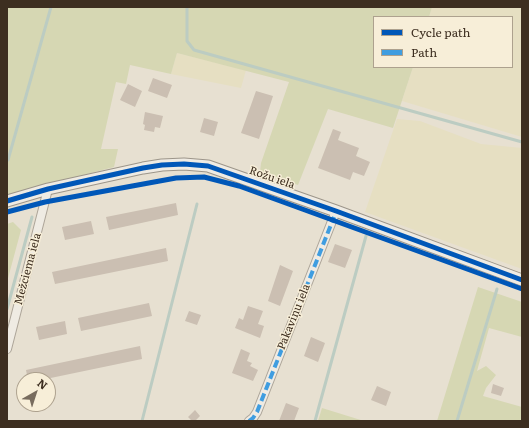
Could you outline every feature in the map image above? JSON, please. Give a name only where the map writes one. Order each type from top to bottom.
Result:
[{"type":"street","name":"Rožu iela","points":[[7,201],[48,189],[144,168],[184,164],[208,166],[336,211],[522,280]]},
{"type":"street","name":"Mežciema iela","points":[[7,349],[48,189]]},
{"type":"street","name":"Pakaviņu iela","points":[[249,421],[257,412],[336,211]]},
{"type":"shaded area","points":[[432,7],[522,7],[522,137],[402,101],[413,68],[513,68],[513,16],[429,16]]},
{"type":"shaded area","points":[[177,53],[246,70],[241,88],[171,74]]},
{"type":"shaded area","points":[[397,119],[420,121],[481,144],[522,148],[522,269],[365,212]]},
{"type":"green space","points":[[7,7],[432,7],[429,16],[373,16],[373,68],[413,68],[393,128],[328,109],[298,185],[260,172],[261,163],[289,82],[177,53],[171,74],[130,65],[126,84],[116,82],[101,149],[118,149],[114,167],[7,195]]},
{"type":"green space","points":[[13,222],[21,230],[7,282],[7,224]]},
{"type":"green space","points":[[478,287],[522,302],[522,337],[489,328],[477,371],[486,366],[496,375],[486,388],[483,396],[522,407],[522,421],[437,421]]},
{"type":"green space","points":[[322,408],[364,421],[318,421]]},
{"type":"building","points":[[153,78],[172,85],[167,98],[148,91]]},
{"type":"building","points":[[128,84],[142,91],[135,107],[120,100]]},
{"type":"building","points":[[256,91],[273,96],[259,139],[241,133]]},
{"type":"building","points":[[145,112],[163,116],[160,128],[155,127],[154,132],[144,130],[145,125],[143,124]]},
{"type":"building","points":[[204,118],[218,122],[214,136],[200,132]]},
{"type":"building","points":[[333,129],[341,132],[338,140],[359,148],[356,156],[370,162],[364,176],[353,172],[350,180],[318,168]]},
{"type":"building","points":[[176,203],[178,215],[109,230],[106,217]]},
{"type":"building","points":[[91,221],[94,234],[65,240],[62,227]]},
{"type":"building","points":[[335,244],[352,250],[345,268],[328,262]]},
{"type":"building","points":[[166,248],[168,261],[55,284],[52,272]]},
{"type":"building","points":[[280,265],[293,271],[280,306],[268,301]]},
{"type":"building","points":[[149,303],[152,316],[81,331],[78,318]]},
{"type":"building","points":[[248,306],[263,311],[258,324],[264,326],[260,338],[235,328],[239,318],[243,320]]},
{"type":"building","points":[[189,311],[201,315],[197,325],[185,321]]},
{"type":"building","points":[[65,321],[67,334],[39,340],[36,327]]},
{"type":"building","points":[[311,337],[325,343],[318,362],[304,356]]},
{"type":"building","points":[[140,346],[142,359],[56,377],[56,372],[26,372],[26,370]]},
{"type":"building","points":[[241,349],[250,353],[247,361],[252,363],[250,366],[258,370],[253,381],[232,373]]},
{"type":"building","points":[[493,384],[504,388],[501,396],[491,393]]},
{"type":"building","points":[[377,386],[391,392],[386,406],[371,400]]},
{"type":"building","points":[[286,403],[299,408],[294,421],[279,421]]},
{"type":"building","points":[[195,410],[200,416],[195,421],[192,421],[188,417]]},
{"type":"waterway","points":[[8,160],[51,7]]},
{"type":"waterway","points":[[187,7],[187,41],[194,50],[522,142]]},
{"type":"waterway","points":[[142,421],[197,204]]},
{"type":"waterway","points":[[7,309],[32,217]]},
{"type":"waterway","points":[[315,421],[366,236]]},
{"type":"waterway","points":[[457,421],[497,289]]},
{"type":"marked path","points":[[249,421],[257,412],[334,217]]},
{"type":"cycle path","points":[[7,201],[48,189],[143,168],[184,164],[208,166],[336,211],[522,280]]},
{"type":"cycle path","points":[[7,212],[45,202],[176,178],[204,177],[239,186],[522,289]]}]
